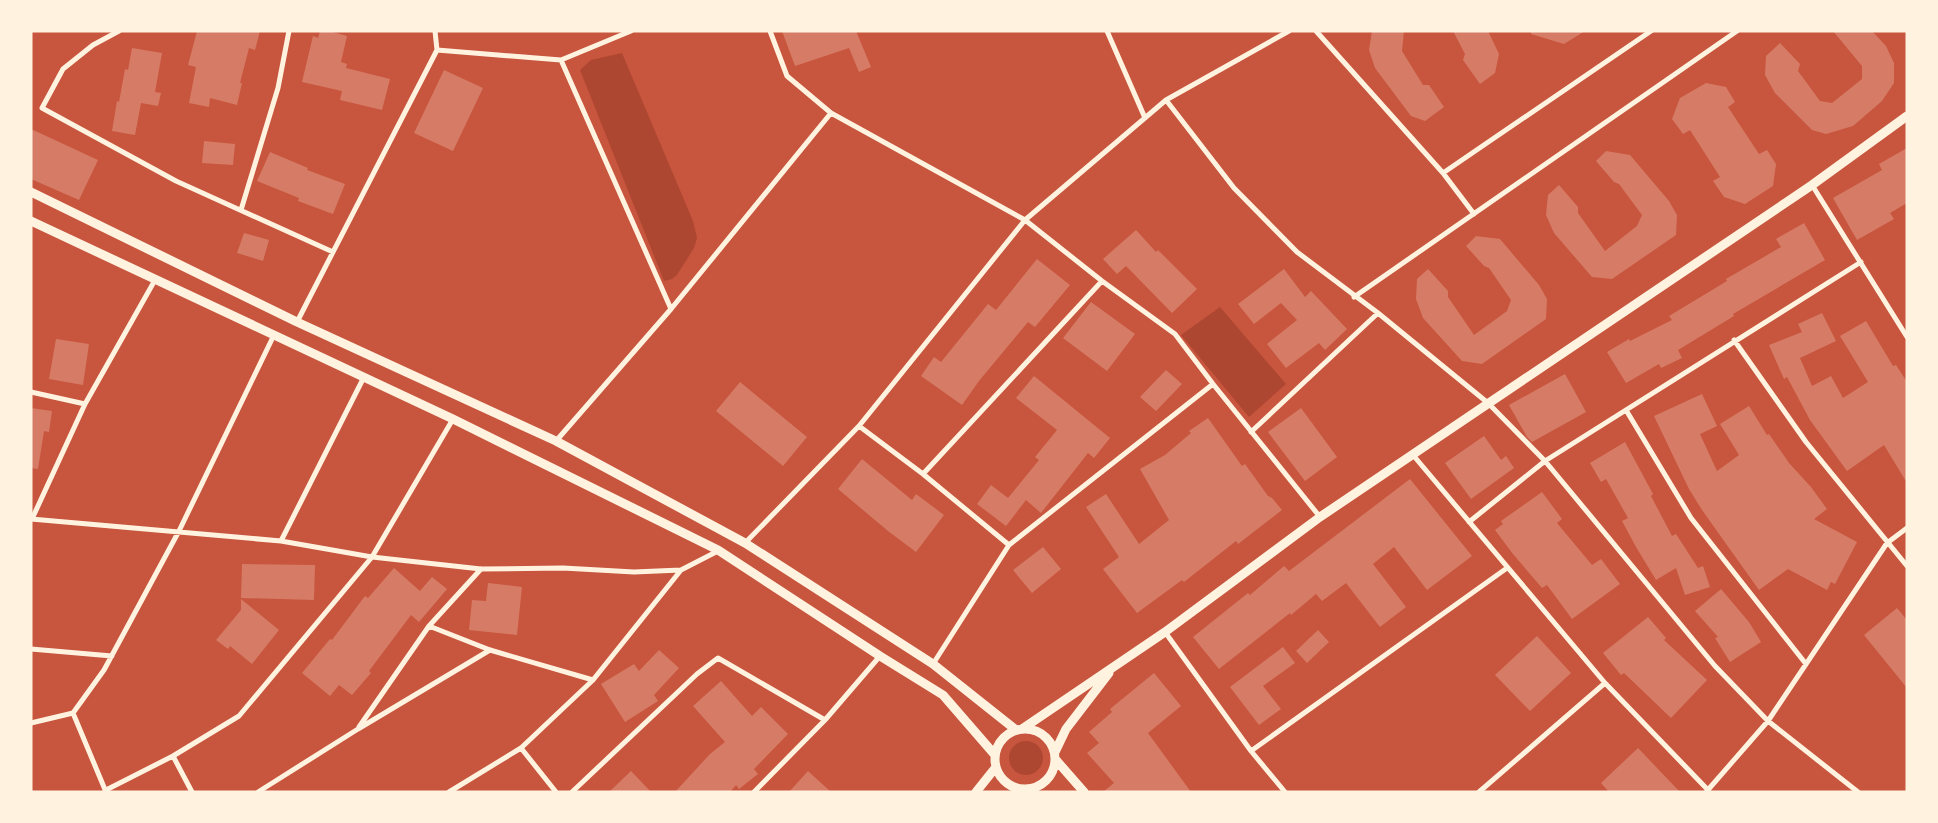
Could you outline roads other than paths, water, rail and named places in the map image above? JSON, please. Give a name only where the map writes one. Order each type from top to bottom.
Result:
[{"type":"street","points":[[119,31],[93,45],[64,69],[42,108],[176,181],[333,252]]},
{"type":"street","points":[[241,210],[278,88],[289,31]]},
{"type":"street","points":[[297,322],[438,50],[435,31]]},
{"type":"street","points":[[438,50],[561,60],[631,31]]},
{"type":"street","points":[[770,31],[787,76],[831,113],[1025,220],[1102,281],[1175,334],[1320,518]]},
{"type":"street","points":[[1107,31],[1145,118]]},
{"type":"street","points":[[745,543],[859,426],[1025,220],[1166,100],[1289,31]]},
{"type":"street","points":[[1316,31],[1443,173],[1474,214]]},
{"type":"street","points":[[1443,173],[1651,31]]},
{"type":"street","points":[[1354,297],[1737,31]]},
{"type":"street","points":[[561,60],[671,309]]},
{"type":"street","points":[[1166,100],[1234,188],[1297,252],[1354,297],[1378,313],[1488,403],[1545,461],[1715,666],[1768,721],[1858,792]]},
{"type":"street","points":[[556,441],[671,309],[831,113]]},
{"type":"street","points":[[1114,667],[1066,730],[1056,756],[1054,769],[1044,784],[1038,790],[1021,791],[1006,783],[996,767],[995,755],[1002,740],[1165,632],[1320,518],[1812,185],[1907,116]]},
{"type":"street","points":[[1812,185],[1907,337]]},
{"type":"street","points":[[31,192],[297,322],[556,441],[745,543],[933,664],[1019,730],[1039,732],[1052,744],[1056,756],[1084,792]]},
{"type":"street","points":[[31,221],[453,419],[718,550],[880,656],[943,694],[995,755]]},
{"type":"street","points":[[1468,522],[1545,461],[1734,340],[1861,262]]},
{"type":"street","points":[[155,280],[85,404],[32,519],[282,541],[372,557],[481,569],[563,568],[634,572],[680,570]]},
{"type":"street","points":[[923,474],[1102,281]]},
{"type":"street","points":[[1252,432],[1378,313]]},
{"type":"street","points":[[31,723],[73,713],[104,670],[179,531],[274,335]]},
{"type":"street","points":[[1734,340],[1806,442],[1907,566]]},
{"type":"street","points":[[282,541],[364,377]]},
{"type":"street","points":[[933,664],[1009,545],[1213,384]]},
{"type":"street","points":[[31,392],[85,404]]},
{"type":"street","points":[[1626,410],[1691,518],[1806,664]]},
{"type":"street","points":[[73,713],[106,791],[173,756],[239,716],[372,557],[453,419]]},
{"type":"street","points":[[859,426],[923,474],[1009,545]]},
{"type":"street","points":[[1413,455],[1605,683],[1707,791],[1768,721],[1887,543],[1907,528]]},
{"type":"street","points":[[448,792],[521,748],[593,680],[680,570],[718,550]]},
{"type":"street","points":[[1251,751],[1507,568]]},
{"type":"street","points":[[358,729],[429,626],[481,569]]},
{"type":"street","points":[[429,626],[490,650],[593,680]]},
{"type":"street","points":[[1165,632],[1251,751],[1285,792]]},
{"type":"street","points":[[31,650],[112,656]]},
{"type":"street","points":[[258,792],[358,729],[490,650]]},
{"type":"street","points":[[754,792],[825,720],[880,656]]},
{"type":"street","points":[[572,792],[697,674],[718,658],[825,720]]},
{"type":"street","points":[[1479,792],[1605,683]]},
{"type":"street","points":[[521,748],[556,792]]},
{"type":"street","points":[[173,756],[192,792]]},
{"type":"street","points":[[976,792],[996,767]]}]
